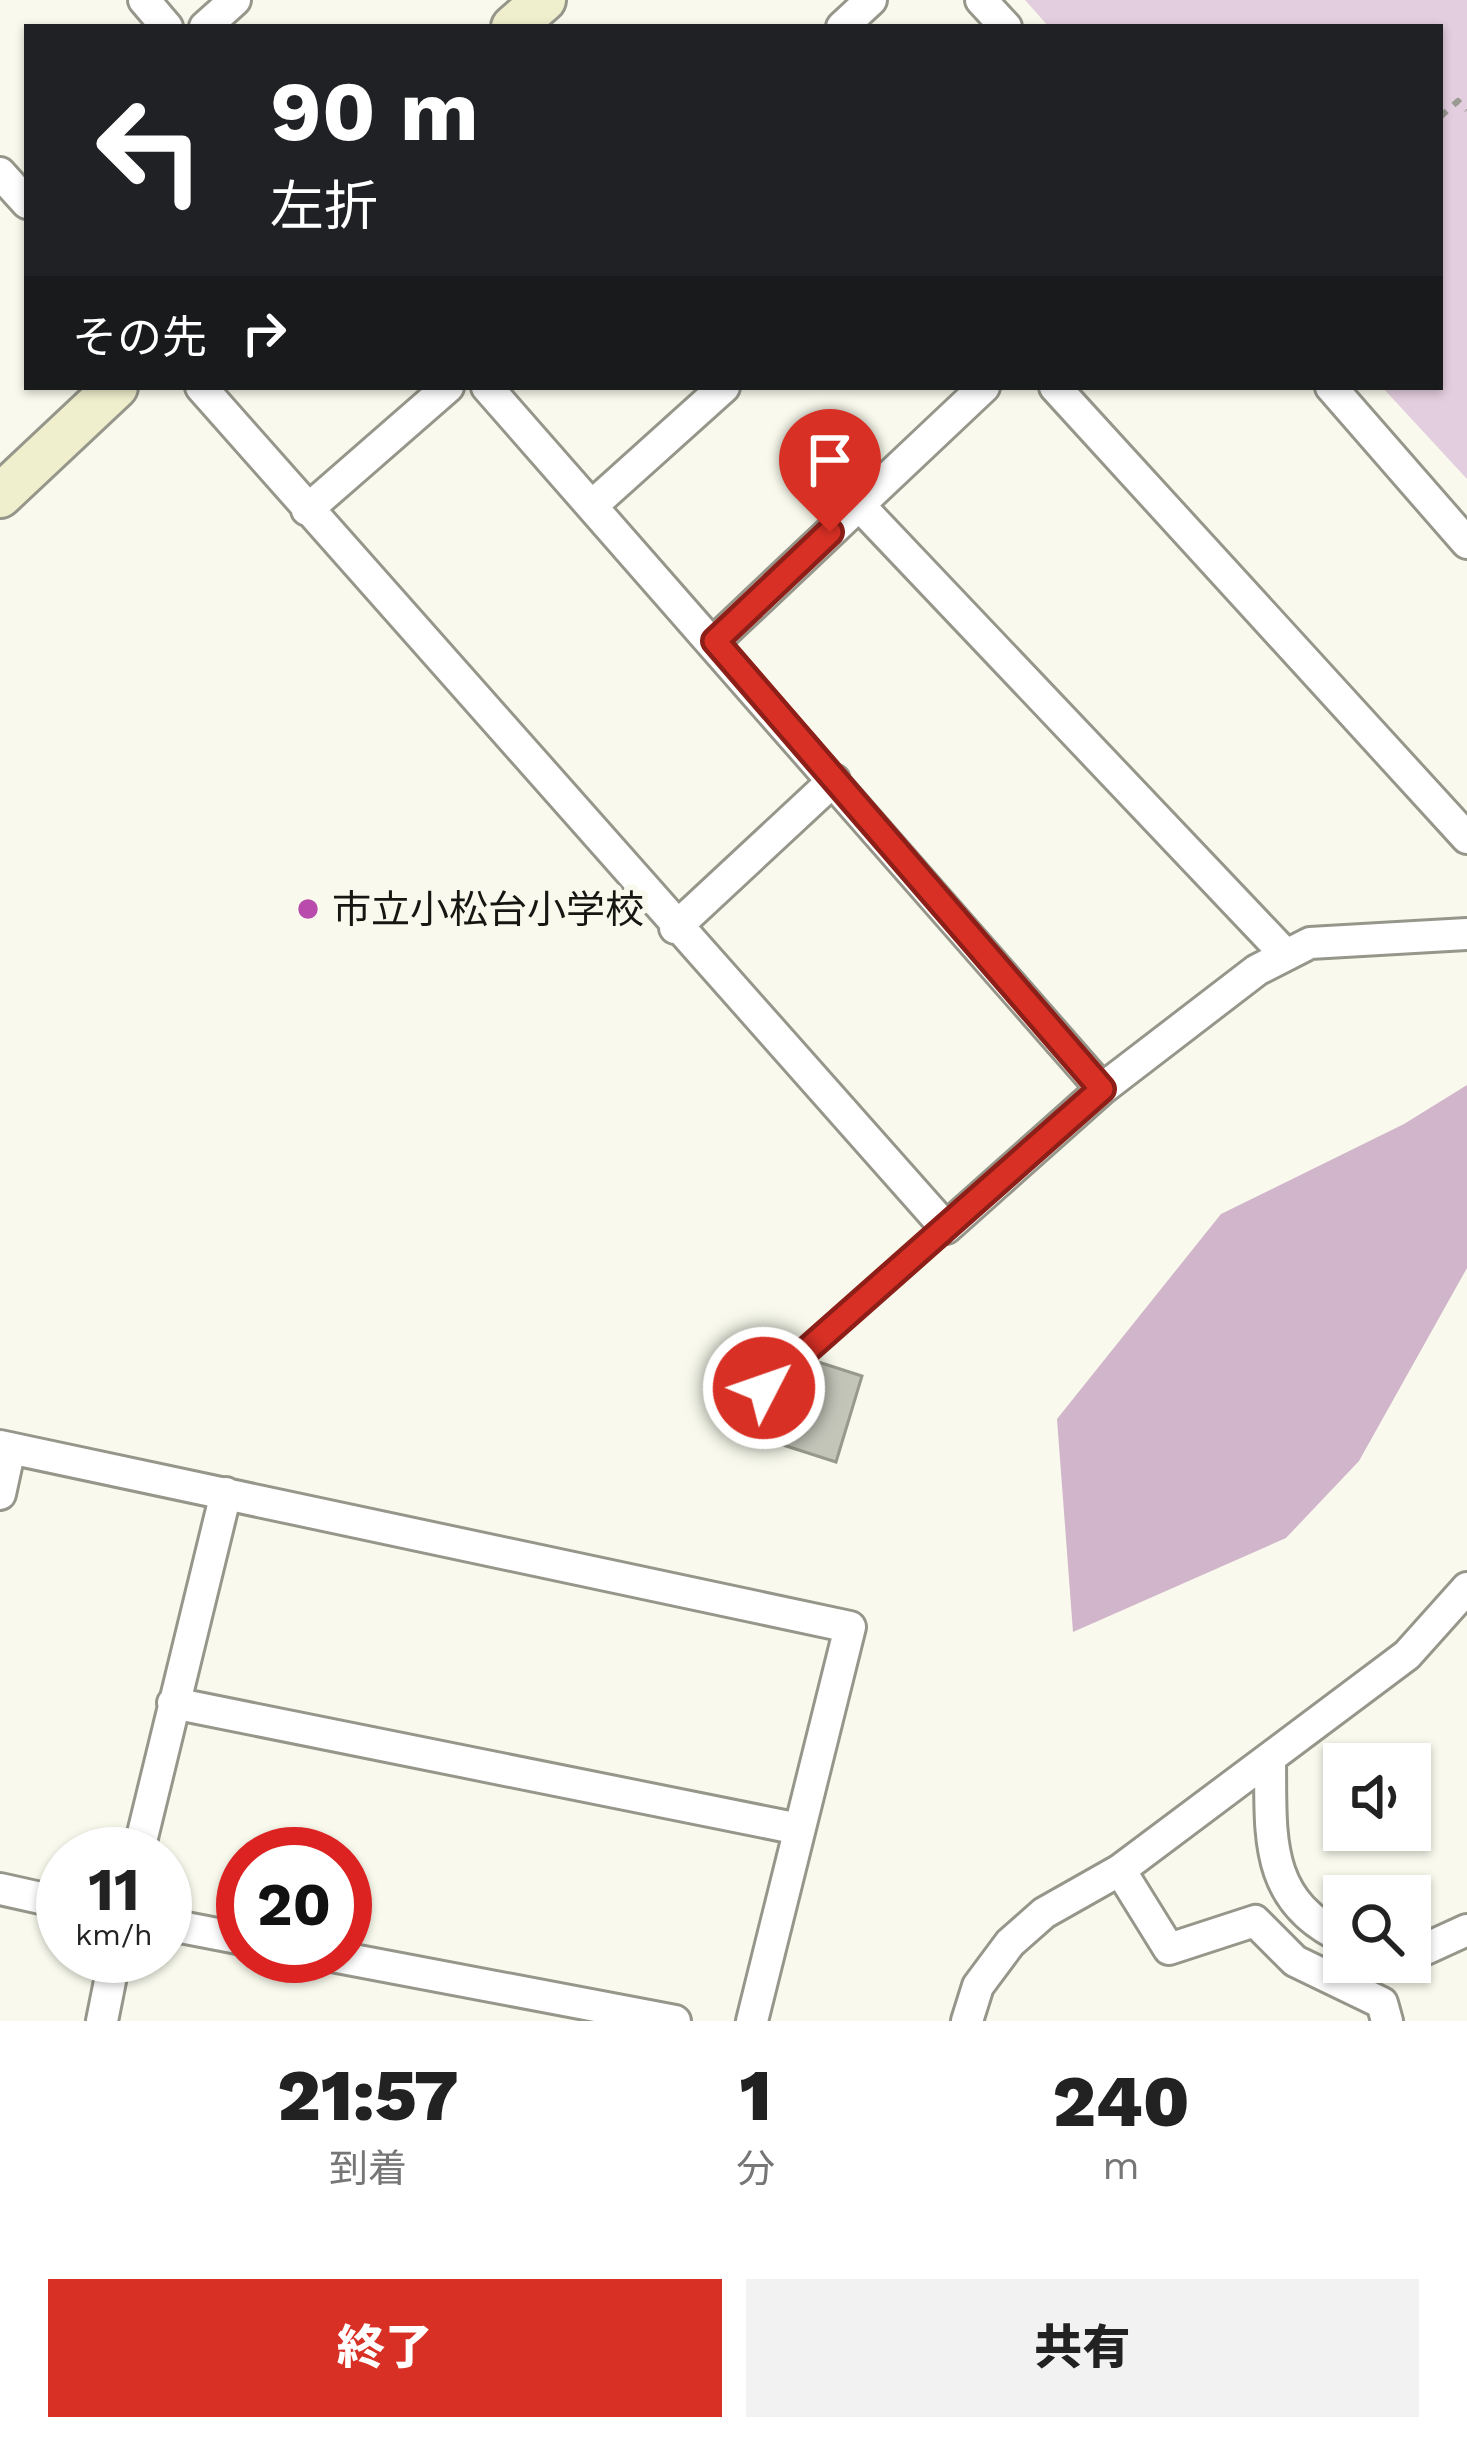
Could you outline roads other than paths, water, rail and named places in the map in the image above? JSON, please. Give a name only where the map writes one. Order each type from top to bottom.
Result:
[{"type":"street","points":[[144,0],[164,24]]},
{"type":"street","points":[[208,24],[235,0]]},
{"type":"street","points":[[517,24],[544,0]]},
{"type":"street","points":[[845,24],[871,0]]},
{"type":"street","points":[[981,0],[1003,24]]},
{"type":"street","points":[[0,496],[113,390]]},
{"type":"street","points":[[204,390],[675,928],[946,1228],[1102,1089],[1256,970],[1310,943],[1467,934]]},
{"type":"street","points":[[307,510],[445,390]]},
{"type":"street","points":[[490,390],[715,641],[1102,1089]]},
{"type":"street","points":[[594,504],[721,390]]},
{"type":"street","points":[[715,641],[981,390]]},
{"type":"street","points":[[1058,390],[1467,838]]},
{"type":"street","points":[[1334,390],[1467,543]]},
{"type":"street","points":[[859,505],[1286,955]]},
{"type":"street","points":[[675,928],[834,780]]},
{"type":"street","points":[[0,1494],[5,1447],[850,1627],[752,2021]]},
{"type":"street","points":[[144,1827],[226,1492]]},
{"type":"street","points":[[967,2021],[978,1986],[1010,1943],[1044,1913],[1120,1870],[1407,1655],[1467,1588]]},
{"type":"street","points":[[173,1703],[799,1829]]},
{"type":"street","points":[[1270,1759],[1271,1862],[1314,1924],[1323,1928]]},
{"type":"street","points":[[1120,1870],[1169,1949],[1255,1922],[1295,1961],[1382,2003],[1388,2021]]},
{"type":"street","points":[[0,1889],[36,1897]]},
{"type":"street","points":[[1431,1946],[1467,1930]]},
{"type":"street","points":[[372,1964],[675,2021]]},
{"type":"street","points":[[102,2021],[110,1983]]},
{"type":"lane","points":[[764,1388],[946,1228]]},
{"type":"place","name":"市立小松台小学校","points":[[308,909]]}]
